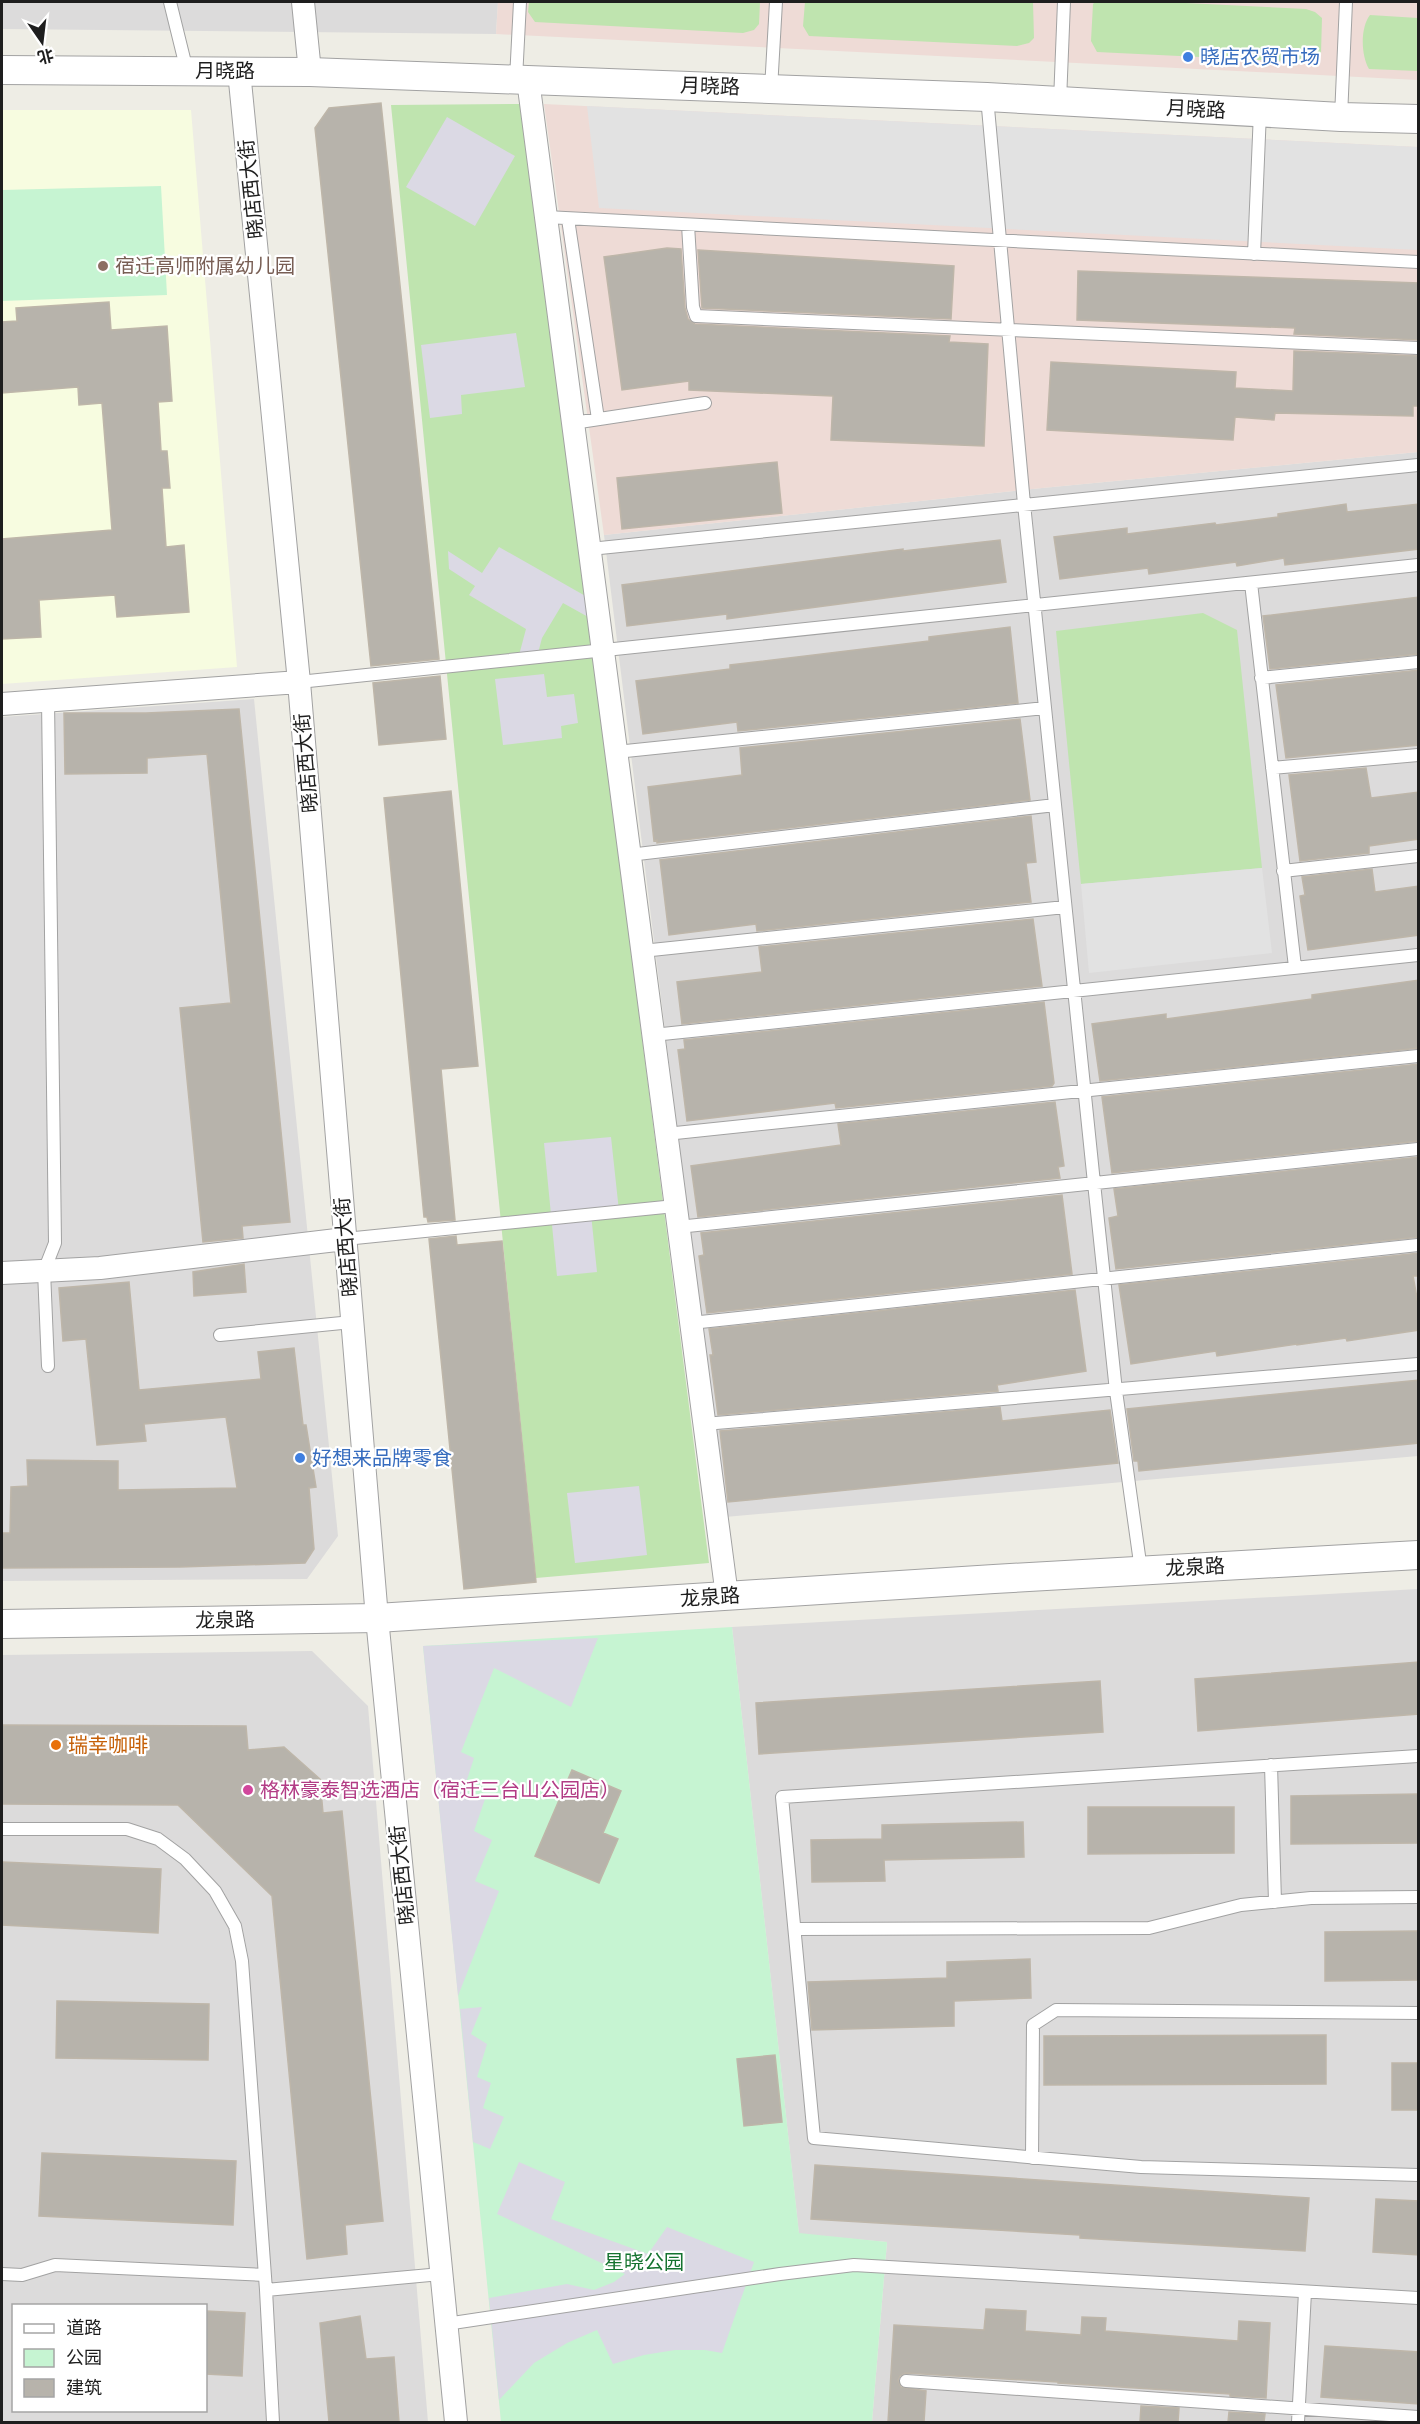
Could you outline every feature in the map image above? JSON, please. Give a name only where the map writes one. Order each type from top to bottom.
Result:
[{"type":"street","points":[[303,2],[310,72]]},
{"type":"street","name":"月晓路","points":[[2,70],[310,72],[522,79],[987,97],[1341,117],[1419,119]]},
{"type":"street","name":"晓店西大街","points":[[239,71],[299,682],[377,1618],[456,2422]]},
{"type":"street","points":[[522,79],[546,217],[727,1596]]},
{"type":"street","points":[[2,704],[299,682]]},
{"type":"street","points":[[2,1274],[100,1268],[345,1239]]},
{"type":"street","name":"龙泉路","points":[[2,1623],[377,1618],[1141,1570],[1419,1555]]},
{"type":"lane","points":[[170,2],[187,71]]},
{"type":"lane","points":[[520,2],[522,79]]},
{"type":"lane","points":[[771,89],[776,2]]},
{"type":"lane","points":[[1060,101],[1064,2]]},
{"type":"lane","points":[[1341,117],[1346,2]]},
{"type":"lane","points":[[987,97],[1024,504],[1084,1091],[1116,1391],[1141,1570]]},
{"type":"lane","points":[[1254,254],[1260,112]]},
{"type":"lane","points":[[546,217],[1419,262]]},
{"type":"lane","points":[[568,219],[598,419]]},
{"type":"lane","points":[[688,225],[693,308],[696,316],[1419,348]]},
{"type":"lane","points":[[573,423],[705,403]]},
{"type":"lane","points":[[590,549],[1419,465]]},
{"type":"lane","points":[[299,682],[1419,565]]},
{"type":"lane","points":[[1251,583],[1294,967]]},
{"type":"lane","points":[[1261,678],[1419,662]]},
{"type":"lane","points":[[48,700],[55,1243],[44,1271],[48,1366]]},
{"type":"lane","points":[[616,752],[1045,708]]},
{"type":"lane","points":[[1272,768],[1419,755]]},
{"type":"lane","points":[[629,855],[1055,805]]},
{"type":"lane","points":[[1283,871],[1419,856]]},
{"type":"lane","points":[[642,951],[1065,906]]},
{"type":"lane","points":[[653,1035],[1419,955]]},
{"type":"lane","points":[[666,1134],[1419,1056]]},
{"type":"lane","points":[[345,1239],[677,1216],[1094,1183],[1419,1149]]},
{"type":"lane","points":[[691,1323],[1419,1245]]},
{"type":"lane","points":[[220,1335],[352,1322]]},
{"type":"lane","points":[[704,1424],[1419,1364]]},
{"type":"lane","points":[[1419,1756],[782,1797],[814,2138],[1141,2167],[1419,2175]]},
{"type":"lane","points":[[1271,1766],[1275,1902]]},
{"type":"lane","points":[[2,1829],[127,1829],[158,1839],[185,1859],[215,1891],[235,1926],[242,1961],[265,2275],[273,2422]]},
{"type":"lane","points":[[795,1929],[1149,1928],[1241,1905],[1311,1898],[1419,1897]]},
{"type":"lane","points":[[1032,2158],[1032,2025],[1056,2010],[1419,2013]]},
{"type":"lane","points":[[2,2274],[22,2275],[55,2265],[265,2275]]},
{"type":"lane","points":[[446,2324],[854,2265],[1419,2298]]},
{"type":"lane","points":[[266,2290],[441,2274]]},
{"type":"lane","points":[[1298,2422],[1305,2292]]},
{"type":"lane","points":[[906,2382],[1419,2417]]},
{"type":"shaded area","points":[[2,2],[498,2],[496,34],[2,29]]},
{"type":"shaded area","name":"晓店农贸市场","points":[[498,2],[1418,2],[1418,80],[496,34]]},
{"type":"shaded area","points":[[544,104],[1418,147],[1418,452],[1042,488],[604,535]]},
{"type":"shaded area","points":[[587,106],[1418,147],[1418,250],[599,208]]},
{"type":"shaded area","name":"宿迁高师附属幼儿园","points":[[2,110],[191,110],[237,667],[2,684]]},
{"type":"shaded area","points":[[447,117],[515,156],[475,226],[406,187]]},
{"type":"shaded area","points":[[516,333],[525,387],[461,395],[462,414],[430,418],[421,345]]},
{"type":"shaded area","points":[[1418,452],[1418,1456],[725,1517],[604,535],[1042,488]]},
{"type":"shaded area","points":[[499,547],[596,602],[599,623],[563,603],[542,638],[537,657],[518,659],[526,629],[469,595],[475,586],[449,569],[448,551],[482,573]]},
{"type":"shaded area","points":[[544,674],[547,697],[574,694],[578,723],[561,726],[562,738],[503,745],[495,679]]},
{"type":"shaded area","points":[[254,699],[338,1536],[307,1579],[2,1581],[2,717]]},
{"type":"shaded area","points":[[1262,868],[1272,953],[1089,973],[1081,884]]},
{"type":"shaded area","points":[[611,1137],[619,1211],[591,1214],[597,1272],[557,1276],[544,1143]]},
{"type":"shaded area","points":[[639,1486],[647,1555],[575,1563],[567,1493]]},
{"type":"shaded area","points":[[1418,1589],[1418,2422],[872,2422],[887,2242],[799,2234],[732,1627]]},
{"type":"shaded area","points":[[598,1638],[571,1707],[494,1668],[461,1752],[474,1758],[463,1792],[485,1799],[474,1831],[492,1840],[475,1881],[499,1891],[458,1996],[423,1646]]},
{"type":"shaded area","points":[[312,1651],[368,1706],[428,2422],[2,2422],[2,1655]]},
{"type":"shaded area","points":[[482,2007],[471,2034],[487,2044],[477,2077],[491,2083],[483,2108],[504,2117],[490,2149],[473,2142],[460,2009]]},
{"type":"shaded area","points":[[519,2162],[565,2182],[551,2219],[648,2254],[667,2227],[754,2262],[722,2353],[705,2350],[675,2350],[644,2355],[613,2364],[597,2330],[567,2343],[534,2363],[499,2400],[489,2298],[567,2284],[594,2290],[614,2282],[625,2274],[497,2214]]},
{"type":"green space","points":[[529,2],[760,2],[759,24],[754,30],[743,33],[535,22],[528,12]]},
{"type":"green space","points":[[805,2],[1033,2],[1034,38],[1029,43],[1017,46],[809,36],[803,26]]},
{"type":"green space","points":[[1095,2],[1165,2],[1306,9],[1322,18],[1321,53],[1316,58],[1304,62],[1097,52],[1091,41]]},
{"type":"green space","points":[[1370,15],[1418,18],[1418,71],[1369,69],[1364,56],[1363,34]]},
{"type":"green space","points":[[523,104],[709,1563],[536,1578],[391,105]]},
{"type":"green space","points":[[161,186],[167,295],[2,301],[2,190]]},
{"type":"green space","points":[[1203,613],[1237,630],[1262,868],[1081,884],[1056,631]]},
{"type":"green space","name":"星晓公园","points":[[732,1627],[799,2233],[887,2242],[872,2422],[501,2422],[423,1646]]},
{"type":"building","points":[[381,103],[439,659],[371,666],[315,128],[329,108]]},
{"type":"building","points":[[667,248],[681,249],[685,308],[688,319],[695,324],[950,336],[949,342],[988,344],[984,446],[831,440],[833,396],[689,390],[689,381],[622,390],[604,257]]},
{"type":"building","points":[[698,250],[954,266],[951,319],[702,308]]},
{"type":"building","points":[[1078,271],[1419,283],[1419,340],[1294,334],[1295,328],[1077,320]]},
{"type":"building","points":[[109,302],[111,330],[167,326],[172,401],[158,402],[161,451],[167,451],[170,488],[162,488],[166,547],[184,545],[189,612],[117,617],[115,595],[39,600],[41,637],[2,639],[2,539],[112,530],[102,403],[79,405],[78,387],[2,393],[2,322],[17,321],[16,308]]},
{"type":"building","points":[[1294,351],[1419,356],[1419,406],[1413,406],[1413,416],[1275,413],[1274,420],[1235,417],[1233,440],[1047,430],[1051,362],[1236,372],[1235,388],[1293,391]]},
{"type":"building","points":[[777,462],[782,513],[622,529],[617,478]]},
{"type":"building","points":[[1346,504],[1347,512],[1419,504],[1419,549],[1285,565],[1284,558],[1237,566],[1236,562],[1149,574],[1148,568],[1060,579],[1054,537],[1127,528],[1127,534],[1215,523],[1216,525],[1278,517],[1278,514]]},
{"type":"building","points":[[1000,540],[1006,582],[727,619],[727,614],[627,626],[622,585],[903,549],[903,551]]},
{"type":"building","points":[[1419,597],[1419,654],[1270,669],[1263,616]]},
{"type":"building","points":[[1010,627],[1018,703],[738,731],[737,722],[643,734],[636,681],[730,669],[730,665],[929,641],[929,637]]},
{"type":"building","points":[[1419,670],[1419,745],[1286,758],[1276,685]]},
{"type":"building","points":[[440,676],[446,739],[379,745],[373,683]]},
{"type":"building","points":[[239,709],[290,1222],[242,1226],[243,1238],[203,1242],[180,1008],[231,1003],[207,754],[147,758],[147,773],[65,774],[64,713],[146,713]]},
{"type":"building","points":[[1020,719],[1030,800],[657,843],[657,840],[654,841],[648,787],[742,775],[740,748]]},
{"type":"building","points":[[1366,768],[1371,798],[1419,792],[1419,839],[1369,846],[1369,853],[1300,861],[1289,775]]},
{"type":"building","points":[[451,791],[478,1066],[441,1069],[455,1220],[428,1222],[427,1217],[424,1217],[384,798]]},
{"type":"building","points":[[1031,816],[1036,862],[1026,863],[1031,902],[757,931],[756,924],[669,935],[660,860]]},
{"type":"building","points":[[1372,869],[1375,892],[1419,886],[1419,935],[1308,950],[1300,896],[1305,895],[1302,877]]},
{"type":"building","points":[[1033,919],[1042,986],[682,1024],[677,982],[762,972],[759,947]]},
{"type":"building","points":[[1419,980],[1419,1048],[1100,1081],[1092,1024],[1166,1014],[1166,1019],[1312,999],[1312,995]]},
{"type":"building","points":[[1044,1002],[1054,1083],[1052,1086],[836,1108],[835,1103],[687,1121],[678,1050],[685,1049],[684,1040]]},
{"type":"building","points":[[1419,1064],[1419,1141],[1112,1173],[1102,1097]]},
{"type":"building","points":[[1055,1102],[1064,1166],[1058,1167],[1060,1178],[698,1217],[691,1166],[841,1145],[838,1124]]},
{"type":"building","points":[[1419,1157],[1419,1237],[1116,1269],[1109,1218],[1118,1216],[1114,1189]]},
{"type":"building","points":[[1062,1195],[1072,1274],[707,1313],[699,1256],[704,1255],[701,1233]]},
{"type":"building","points":[[456,1236],[457,1245],[502,1241],[536,1582],[464,1589],[429,1239]]},
{"type":"building","points":[[1419,1253],[1419,1276],[1413,1276],[1419,1309],[1419,1330],[1217,1356],[1216,1351],[1131,1364],[1119,1285]]},
{"type":"building","points":[[244,1264],[246,1292],[194,1296],[193,1272]]},
{"type":"building","points":[[129,1282],[139,1390],[261,1379],[258,1352],[294,1348],[303,1425],[306,1425],[316,1487],[309,1488],[314,1549],[305,1563],[180,1567],[2,1568],[2,1533],[10,1533],[11,1487],[28,1486],[27,1460],[118,1461],[118,1490],[237,1488],[226,1417],[144,1424],[146,1441],[97,1445],[86,1339],[63,1341],[59,1288]]},
{"type":"building","points":[[1075,1290],[1086,1371],[997,1385],[998,1391],[718,1415],[709,1329]]},
{"type":"building","points":[[1419,1380],[1419,1443],[1139,1471],[1138,1461],[1134,1461],[1127,1409]]},
{"type":"building","points":[[1000,1407],[1002,1421],[1110,1410],[1118,1463],[728,1502],[720,1431]]},
{"type":"building","points":[[1419,1662],[1419,1714],[1198,1731],[1195,1679]]},
{"type":"building","points":[[1100,1681],[1103,1732],[759,1754],[756,1703]]},
{"type":"building","points":[[2,1725],[246,1726],[248,1750],[284,1747],[320,1779],[323,1813],[342,1811],[383,2221],[345,2225],[347,2254],[307,2259],[272,1896],[178,1805],[2,1804]]},
{"type":"building","points":[[572,1770],[621,1791],[603,1833],[618,1839],[599,1883],[535,1856]]},
{"type":"building","points":[[1419,1794],[1419,1843],[1291,1844],[1291,1796]]},
{"type":"building","points":[[1088,1807],[1234,1807],[1234,1853],[1088,1854]]},
{"type":"building","points":[[1023,1822],[1024,1857],[884,1860],[885,1881],[812,1882],[811,1840],[882,1839],[882,1825]]},
{"type":"building","points":[[2,1862],[161,1869],[158,1933],[2,1925]]},
{"type":"building","points":[[1419,1931],[1419,1980],[1325,1981],[1325,1932]]},
{"type":"building","points":[[1030,1959],[1031,1998],[954,2001],[954,2026],[812,2030],[808,1982],[947,1978],[947,1962]]},
{"type":"building","points":[[57,2001],[209,2004],[208,2060],[56,2058]]},
{"type":"building","points":[[1326,2035],[1326,2084],[1044,2085],[1044,2036]]},
{"type":"building","points":[[775,2055],[782,2122],[744,2126],[737,2059]]},
{"type":"building","points":[[1392,2063],[1419,2063],[1419,2110],[1392,2110]]},
{"type":"building","points":[[42,2153],[236,2161],[233,2225],[39,2216]]},
{"type":"building","points":[[815,2165],[1309,2198],[1305,2251],[811,2219]]},
{"type":"building","points":[[1376,2199],[1419,2201],[1419,2255],[1373,2252]]},
{"type":"building","points":[[986,2309],[1026,2311],[1025,2331],[1081,2335],[1082,2317],[1106,2318],[1105,2331],[1238,2341],[1239,2321],[1270,2323],[1266,2398],[906,2373],[898,2380],[901,2387],[926,2391],[924,2422],[888,2422],[894,2325],[984,2330]]},
{"type":"building","points":[[207,2311],[245,2313],[242,2376],[207,2374]]},
{"type":"building","points":[[360,2316],[366,2359],[394,2357],[399,2422],[329,2422],[320,2323]]},
{"type":"building","points":[[1325,2346],[1419,2352],[1419,2404],[1321,2397]]},
{"type":"building","points":[[1141,2406],[1179,2408],[1178,2422],[1140,2422]]},
{"type":"building","points":[[1229,2412],[1265,2414],[1264,2422],[1228,2422]]},
{"type":"place","name":"晓店农贸市场","points":[[1188,57]]},
{"type":"place","name":"宿迁高师附属幼儿园","points":[[103,266]]},
{"type":"place","name":"好想来品牌零食","points":[[300,1458]]},
{"type":"place","name":"瑞幸咖啡","points":[[56,1745]]},
{"type":"place","name":"格林豪泰智选酒店（宿迁三台山公园店）","points":[[248,1790]]}]
